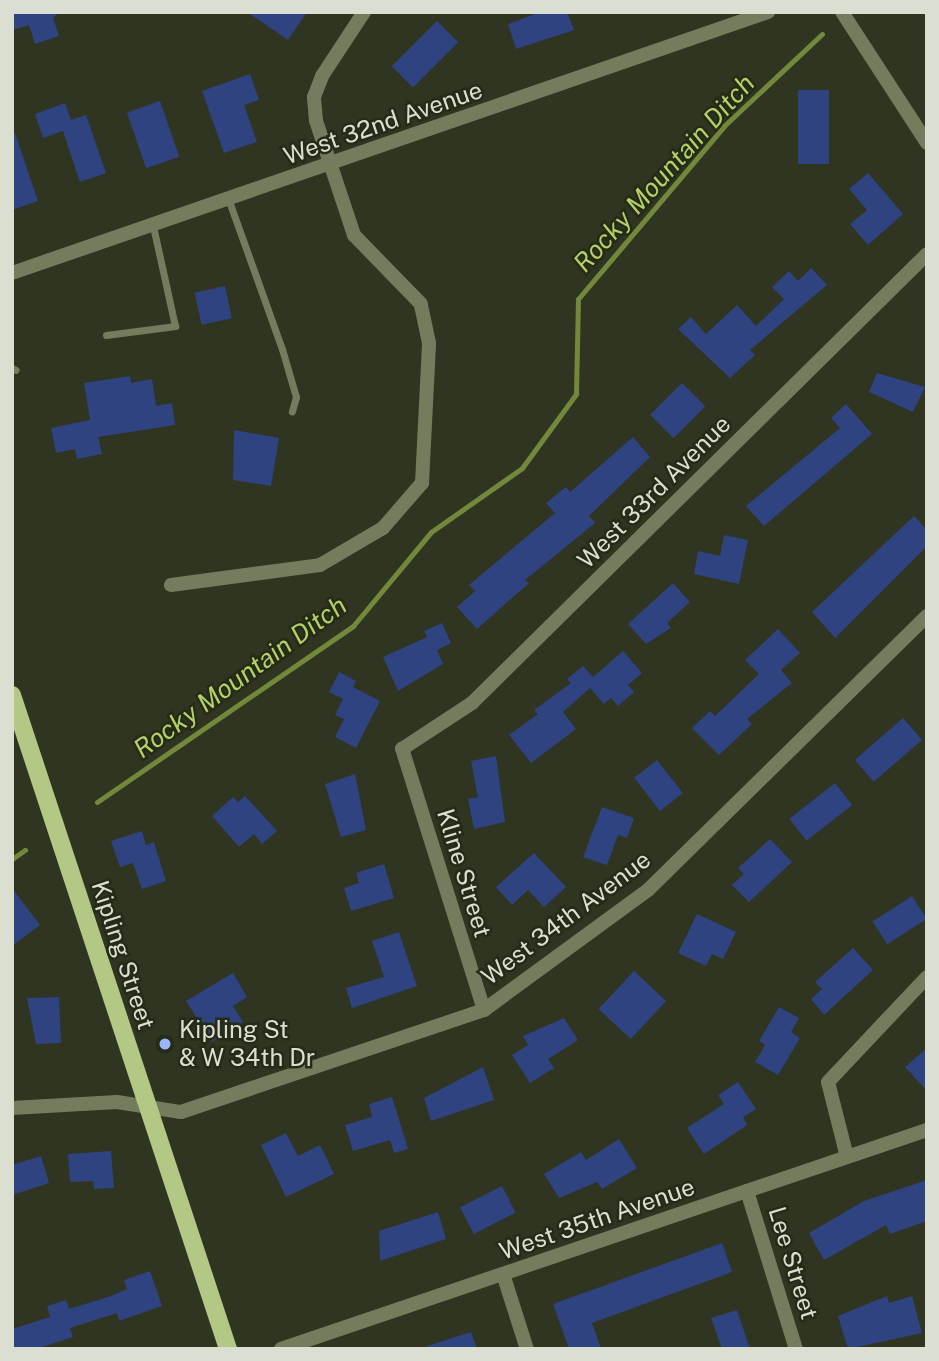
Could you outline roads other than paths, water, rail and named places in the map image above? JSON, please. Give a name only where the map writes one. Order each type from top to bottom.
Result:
[{"type":"main road","name":"Kipling Street","points":[[12,695],[228,1349]]},
{"type":"street","points":[[171,585],[320,565],[383,528],[422,483],[429,343],[421,304],[354,235],[328,166],[314,97],[335,53],[365,12]]},
{"type":"street","name":"West 32nd Avenue","points":[[12,273],[229,201],[768,12]]},
{"type":"street","points":[[842,12],[927,143]]},
{"type":"street","name":"West 33rd Avenue","points":[[402,749],[472,703],[927,254]]},
{"type":"street","name":"West 34th Avenue","points":[[12,1108],[117,1102],[148,1109],[181,1112],[484,1010],[648,890],[927,616]]},
{"type":"street","name":"Kline Street","points":[[402,749],[484,1010]]},
{"type":"street","points":[[847,1157],[828,1082],[927,977]]},
{"type":"street","name":"West 35th Avenue","points":[[281,1349],[927,1130]]},
{"type":"street","name":"Lee Street","points":[[747,1191],[796,1349]]},
{"type":"street","points":[[503,1275],[527,1349]]},
{"type":"lane","points":[[229,201],[282,349],[296,397],[292,411]]},
{"type":"lane","points":[[106,335],[175,326],[153,226]]},
{"type":"waterway","name":"Rocky Mountain Ditch","points":[[97,802],[353,626],[431,532],[522,468],[576,394],[578,299],[725,125],[822,34]]},
{"type":"waterway","name":"Rocky Mountain Ditch","points":[[12,859],[25,850]]},
{"type":"place","name":"Kipling St & W 34th Dr","points":[[165,1044]]}]
